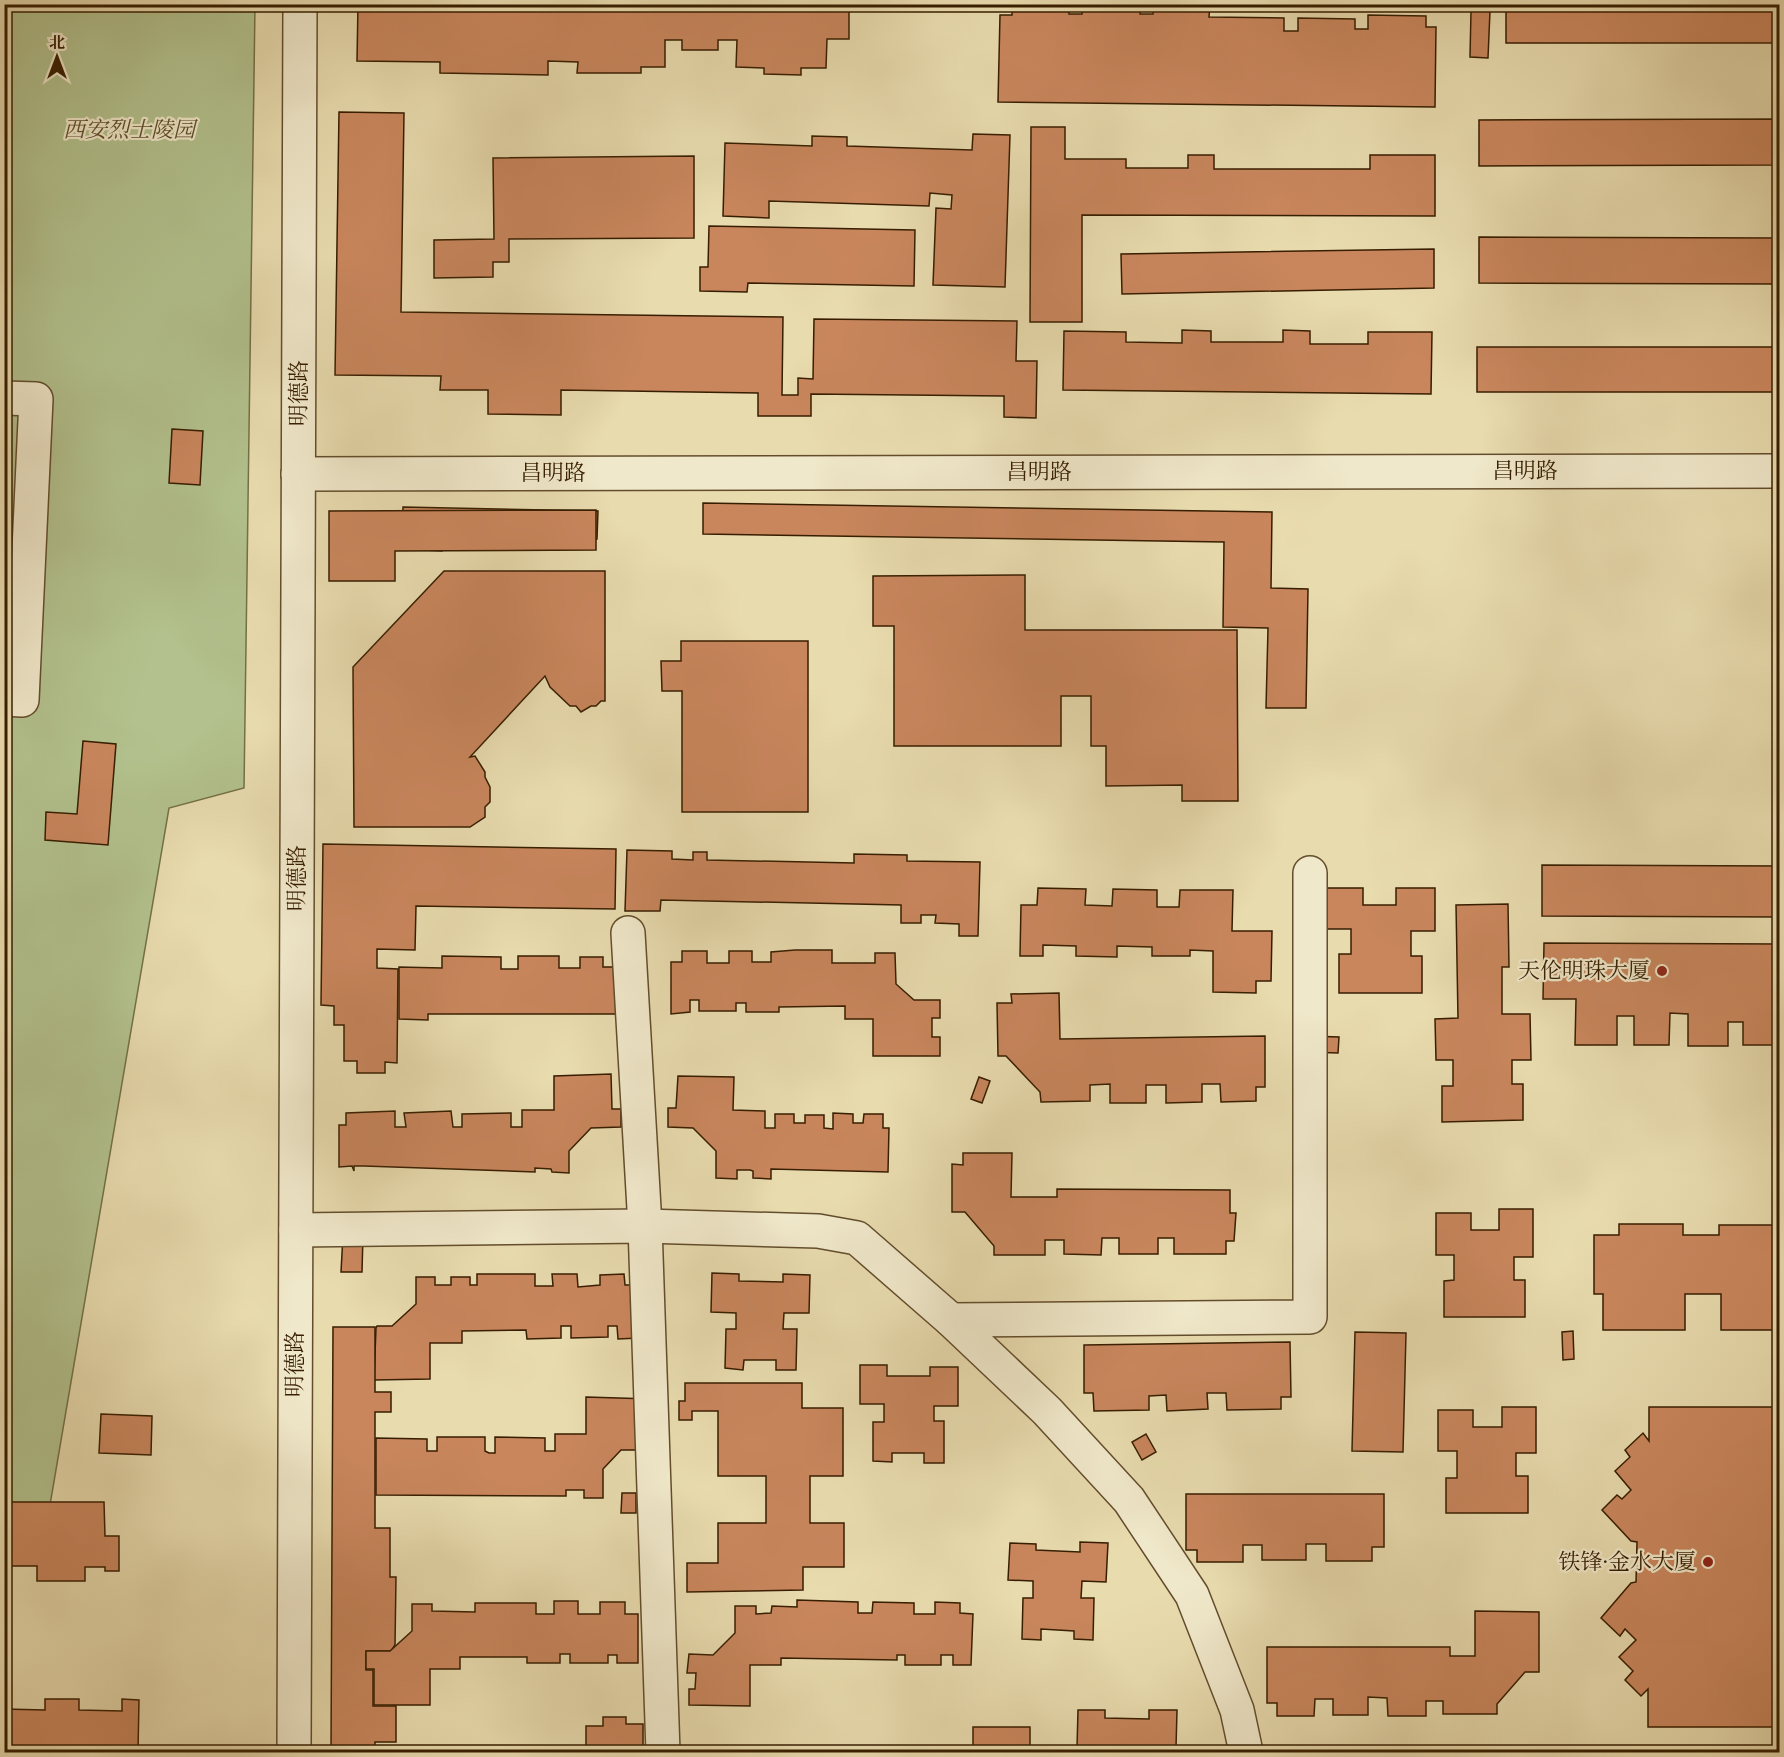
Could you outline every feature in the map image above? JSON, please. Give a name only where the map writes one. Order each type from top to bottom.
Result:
[{"type":"street","name":"明德路","points":[[294,1752],[300,4]]},
{"type":"street","points":[[4,398],[36,399],[22,700],[4,699]]},
{"type":"street","name":"昌明路","points":[[298,474],[1779,471]]},
{"type":"street","points":[[951,1320],[1310,1317],[1310,873]]},
{"type":"street","points":[[628,933],[645,1226],[663,1752]]},
{"type":"street","points":[[296,1230],[645,1226],[818,1231],[857,1238],[951,1320],[1047,1411],[1129,1500],[1192,1595],[1237,1710],[1246,1752]]},
{"type":"green space","name":"西安烈士陵园","points":[[4,5],[255,5],[244,788],[169,808],[44,1540],[4,1540]]},
{"type":"building","points":[[358,4],[849,4],[849,39],[827,39],[826,68],[801,68],[801,75],[764,74],[764,68],[736,67],[737,40],[718,40],[718,50],[682,50],[682,40],[665,40],[665,67],[641,67],[641,73],[577,73],[578,62],[548,61],[548,75],[440,73],[440,62],[357,61]]},
{"type":"building","points":[[1012,4],[1069,4],[1069,14],[1082,14],[1082,4],[1140,4],[1140,14],[1153,14],[1153,4],[1210,4],[1209,17],[1284,18],[1284,31],[1298,31],[1298,18],[1355,19],[1355,29],[1368,29],[1368,15],[1426,16],[1426,27],[1436,27],[1435,107],[998,102],[1000,15],[1012,15]]},
{"type":"building","points":[[1506,4],[1780,4],[1780,43],[1506,43]]},
{"type":"building","points":[[1471,11],[1490,11],[1488,58],[1470,57]]},
{"type":"building","points":[[339,112],[404,113],[401,312],[783,317],[782,395],[798,395],[798,378],[813,379],[814,319],[1017,321],[1016,361],[1037,361],[1036,418],[1004,417],[1004,396],[811,394],[811,416],[758,416],[758,393],[561,390],[561,415],[488,414],[488,390],[440,390],[441,376],[335,375]]},
{"type":"building","points":[[1780,119],[1780,165],[1479,166],[1479,120]]},
{"type":"building","points":[[1031,127],[1065,127],[1065,159],[1126,159],[1126,168],[1188,168],[1188,155],[1214,155],[1214,169],[1370,169],[1370,155],[1435,155],[1435,216],[1082,215],[1082,322],[1030,322]]},
{"type":"building","points":[[973,134],[1010,135],[1005,287],[933,285],[936,208],[951,209],[952,195],[930,193],[929,206],[769,201],[769,218],[723,216],[725,143],[812,146],[812,136],[847,137],[847,146],[972,150]]},
{"type":"building","points":[[694,156],[694,238],[509,239],[509,262],[493,262],[493,277],[434,278],[434,240],[494,239],[493,158]]},
{"type":"building","points":[[709,226],[915,230],[914,286],[748,283],[747,292],[700,291],[700,267],[708,267]]},
{"type":"building","points":[[1479,237],[1780,238],[1780,284],[1479,283]]},
{"type":"building","points":[[1434,249],[1434,288],[1122,294],[1121,254]]},
{"type":"building","points":[[1182,330],[1211,331],[1211,342],[1283,342],[1283,330],[1310,331],[1310,344],[1368,344],[1368,332],[1432,332],[1431,394],[1063,390],[1064,331],[1126,332],[1126,342],[1182,343]]},
{"type":"building","points":[[1477,347],[1780,347],[1780,392],[1477,392]]},
{"type":"building","points":[[172,429],[203,431],[200,485],[169,483]]},
{"type":"building","points":[[703,503],[1272,512],[1271,588],[1308,589],[1306,708],[1266,708],[1268,628],[1223,627],[1224,542],[703,534]]},
{"type":"building","points":[[403,507],[598,511],[597,539],[442,535],[442,551],[402,549]]},
{"type":"building","points":[[596,510],[596,550],[395,551],[395,581],[329,581],[329,511]]},
{"type":"building","points":[[444,571],[605,571],[605,701],[581,712],[576,706],[570,706],[550,687],[545,676],[470,757],[475,756],[485,772],[490,787],[490,802],[485,807],[485,817],[470,827],[354,827],[353,667]]},
{"type":"building","points":[[1025,575],[1025,630],[1237,630],[1238,801],[1182,801],[1182,785],[1106,786],[1106,746],[1091,746],[1091,696],[1061,696],[1061,746],[894,746],[894,626],[873,626],[873,576]]},
{"type":"building","points":[[681,641],[808,641],[808,812],[682,812],[682,691],[662,691],[661,661],[681,661]]},
{"type":"building","points":[[83,741],[116,744],[108,845],[45,840],[46,812],[77,814]]},
{"type":"building","points":[[323,844],[616,849],[615,909],[416,906],[415,950],[377,949],[377,968],[398,969],[397,1063],[385,1062],[385,1073],[357,1073],[357,1061],[344,1061],[344,1025],[334,1025],[334,1006],[321,1005]]},
{"type":"building","points":[[627,850],[672,851],[672,859],[693,860],[693,852],[707,852],[707,860],[854,863],[854,854],[907,855],[907,861],[980,862],[978,936],[959,936],[959,924],[935,923],[936,915],[921,915],[921,923],[901,923],[901,905],[661,900],[660,911],[625,911]]},
{"type":"building","name":"天伦明珠大厦","points":[[1542,865],[1780,866],[1780,917],[1542,916]]},
{"type":"building","points":[[1038,888],[1086,889],[1085,905],[1112,906],[1113,889],[1157,890],[1157,907],[1179,907],[1180,890],[1233,890],[1232,931],[1272,931],[1271,981],[1256,981],[1256,993],[1213,992],[1213,951],[1190,950],[1190,956],[1152,956],[1152,947],[1117,946],[1117,957],[1076,956],[1076,946],[1043,945],[1043,956],[1020,956],[1021,905],[1037,905]]},
{"type":"building","points":[[1324,888],[1363,888],[1363,905],[1396,905],[1396,888],[1435,888],[1435,931],[1411,931],[1411,956],[1422,956],[1422,993],[1339,993],[1339,954],[1351,954],[1351,929],[1324,929]]},
{"type":"building","points":[[1508,904],[1509,967],[1502,967],[1502,1014],[1530,1014],[1531,1060],[1512,1060],[1512,1084],[1523,1084],[1523,1120],[1442,1122],[1442,1086],[1453,1086],[1453,1060],[1436,1060],[1435,1019],[1458,1018],[1456,905]]},
{"type":"building","name":"天伦明珠大厦","points":[[1544,943],[1780,944],[1780,1045],[1743,1045],[1743,1022],[1728,1022],[1728,1046],[1688,1046],[1688,1014],[1670,1013],[1669,1045],[1634,1045],[1634,1016],[1617,1016],[1617,1045],[1575,1045],[1576,999],[1543,999]]},
{"type":"building","points":[[832,950],[832,963],[875,963],[875,953],[895,953],[896,984],[914,1000],[940,1000],[940,1018],[932,1018],[932,1037],[940,1037],[940,1056],[873,1056],[873,1019],[845,1019],[845,1006],[779,1007],[779,1012],[746,1012],[746,1003],[736,1003],[736,1011],[699,1011],[699,1000],[690,1000],[690,1012],[671,1014],[671,962],[682,962],[682,951],[707,951],[707,963],[729,963],[729,951],[752,951],[752,962],[771,962],[771,952]]},
{"type":"building","points":[[442,956],[501,957],[501,969],[518,969],[518,956],[559,956],[559,968],[580,968],[580,957],[603,957],[603,967],[617,967],[617,1014],[428,1014],[428,1020],[399,1019],[399,967],[442,968]]},
{"type":"building","points":[[1059,993],[1060,1039],[1265,1036],[1265,1087],[1256,1087],[1256,1101],[1221,1102],[1220,1084],[1202,1084],[1202,1102],[1166,1103],[1166,1085],[1146,1085],[1146,1103],[1110,1103],[1110,1084],[1090,1085],[1090,1101],[1041,1102],[1040,1092],[1006,1056],[998,1056],[997,1003],[1012,1003],[1011,994]]},
{"type":"building","points":[[1308,1036],[1339,1037],[1338,1053],[1307,1052]]},
{"type":"building","points":[[611,1074],[612,1109],[621,1109],[621,1127],[591,1128],[569,1151],[569,1173],[535,1168],[535,1172],[364,1166],[354,1166],[354,1171],[352,1166],[339,1167],[339,1125],[346,1125],[346,1113],[395,1111],[395,1127],[406,1127],[404,1113],[451,1111],[453,1127],[462,1127],[462,1114],[511,1113],[511,1127],[522,1127],[522,1110],[554,1110],[554,1076]]},
{"type":"building","points":[[678,1076],[734,1077],[733,1110],[765,1111],[765,1128],[775,1128],[775,1114],[794,1114],[794,1123],[805,1123],[805,1115],[824,1115],[824,1128],[833,1129],[833,1113],[853,1114],[853,1123],[863,1123],[864,1114],[883,1114],[883,1128],[889,1128],[888,1172],[771,1169],[771,1179],[753,1178],[753,1171],[737,1170],[737,1179],[716,1178],[716,1151],[693,1128],[668,1127],[668,1108],[676,1108]]},
{"type":"building","points":[[979,1077],[990,1081],[982,1103],[971,1099]]},
{"type":"building","points":[[963,1153],[1012,1153],[1011,1197],[1057,1197],[1057,1189],[1230,1190],[1230,1213],[1236,1213],[1234,1241],[1226,1241],[1226,1254],[1174,1254],[1174,1238],[1158,1238],[1158,1254],[1119,1254],[1119,1238],[1102,1238],[1101,1255],[1064,1254],[1064,1240],[1045,1240],[1045,1255],[994,1255],[994,1246],[965,1212],[952,1212],[952,1164],[963,1165]]},
{"type":"building","points":[[1499,1209],[1533,1209],[1533,1257],[1514,1257],[1514,1280],[1525,1280],[1525,1317],[1444,1317],[1444,1281],[1454,1280],[1454,1255],[1436,1255],[1436,1213],[1471,1213],[1471,1230],[1499,1230]]},
{"type":"building","points":[[1619,1224],[1683,1224],[1683,1235],[1719,1235],[1719,1225],[1780,1225],[1780,1330],[1721,1330],[1721,1294],[1685,1294],[1685,1330],[1603,1330],[1603,1294],[1594,1294],[1594,1235],[1619,1235]]},
{"type":"building","points":[[343,1235],[363,1235],[362,1272],[341,1272]]},
{"type":"building","points":[[712,1273],[739,1274],[739,1281],[783,1282],[783,1274],[810,1275],[809,1313],[784,1313],[783,1329],[797,1329],[796,1370],[776,1370],[776,1360],[744,1360],[743,1370],[725,1368],[726,1329],[736,1329],[736,1313],[711,1312]]},
{"type":"building","points":[[477,1274],[535,1274],[535,1286],[553,1286],[552,1274],[577,1274],[578,1287],[600,1285],[600,1275],[624,1274],[625,1285],[638,1285],[639,1338],[618,1339],[617,1326],[608,1326],[608,1337],[571,1338],[571,1326],[561,1326],[561,1338],[527,1339],[526,1330],[462,1331],[462,1343],[430,1343],[430,1379],[374,1380],[376,1328],[377,1326],[392,1326],[416,1304],[416,1277],[435,1277],[435,1285],[451,1285],[451,1277],[470,1277],[470,1285],[477,1285]]},
{"type":"building","points":[[333,1327],[375,1327],[375,1392],[391,1392],[391,1412],[375,1412],[375,1528],[390,1528],[390,1577],[396,1577],[395,1645],[391,1651],[366,1651],[366,1670],[373,1670],[373,1706],[396,1706],[396,1742],[375,1742],[375,1752],[331,1752]]},
{"type":"building","points":[[1573,1331],[1574,1359],[1563,1360],[1562,1332]]},
{"type":"building","points":[[1355,1332],[1406,1333],[1403,1452],[1352,1451]]},
{"type":"building","points":[[1290,1342],[1291,1397],[1281,1397],[1281,1409],[1227,1410],[1226,1393],[1207,1393],[1208,1409],[1167,1411],[1166,1395],[1149,1396],[1149,1410],[1094,1411],[1093,1393],[1084,1393],[1084,1345]]},
{"type":"building","points":[[860,1365],[887,1365],[887,1376],[930,1376],[930,1367],[958,1367],[958,1406],[934,1406],[934,1421],[944,1421],[944,1463],[924,1463],[924,1453],[892,1453],[892,1462],[873,1461],[873,1422],[884,1422],[884,1404],[860,1404]]},
{"type":"building","points":[[685,1383],[802,1383],[802,1408],[843,1408],[843,1476],[810,1476],[810,1523],[844,1523],[844,1567],[803,1567],[803,1590],[687,1592],[687,1563],[718,1563],[718,1523],[766,1523],[766,1476],[718,1476],[718,1411],[692,1411],[692,1420],[679,1420],[679,1401],[685,1401]]},
{"type":"building","points":[[586,1397],[651,1399],[651,1450],[621,1450],[603,1469],[603,1498],[584,1498],[584,1490],[566,1490],[566,1496],[376,1495],[376,1438],[427,1439],[427,1451],[437,1451],[437,1437],[485,1437],[485,1451],[495,1453],[495,1437],[545,1438],[545,1451],[555,1451],[555,1434],[586,1434]]},
{"type":"building","points":[[1502,1407],[1536,1407],[1536,1453],[1516,1453],[1516,1476],[1528,1476],[1528,1513],[1446,1513],[1446,1478],[1457,1478],[1457,1451],[1438,1451],[1438,1410],[1473,1410],[1473,1427],[1502,1427]]},
{"type":"building","name":"铁锋·金水大厦","points":[[1649,1407],[1780,1407],[1780,1727],[1648,1727],[1648,1689],[1641,1696],[1625,1680],[1633,1671],[1619,1657],[1636,1640],[1625,1629],[1620,1636],[1601,1618],[1631,1583],[1636,1582],[1637,1542],[1631,1541],[1602,1510],[1617,1495],[1622,1499],[1631,1490],[1615,1471],[1630,1457],[1625,1450],[1643,1433],[1649,1441]]},
{"type":"building","points":[[101,1414],[152,1416],[151,1455],[99,1453]]},
{"type":"building","points":[[1146,1434],[1156,1452],[1142,1460],[1132,1442]]},
{"type":"building","points":[[622,1493],[636,1493],[636,1513],[621,1513]]},
{"type":"building","points":[[1186,1494],[1384,1494],[1384,1547],[1372,1547],[1372,1561],[1326,1561],[1326,1544],[1306,1544],[1306,1560],[1262,1560],[1262,1545],[1243,1545],[1243,1562],[1197,1562],[1197,1550],[1186,1550]]},
{"type":"building","points":[[4,1502],[104,1502],[105,1536],[119,1536],[119,1571],[105,1571],[105,1567],[85,1567],[85,1581],[37,1581],[37,1566],[4,1566]]},
{"type":"building","points":[[1080,1542],[1108,1543],[1106,1582],[1082,1581],[1081,1598],[1094,1598],[1093,1640],[1074,1639],[1074,1631],[1041,1629],[1041,1640],[1022,1639],[1023,1598],[1033,1598],[1033,1581],[1008,1580],[1010,1543],[1036,1544],[1036,1550],[1080,1552]]},
{"type":"building","points":[[797,1600],[858,1602],[858,1613],[872,1613],[873,1602],[914,1603],[914,1614],[935,1614],[935,1602],[960,1603],[960,1613],[973,1614],[971,1665],[953,1665],[953,1655],[941,1655],[941,1665],[905,1665],[905,1655],[897,1655],[897,1660],[781,1658],[781,1665],[750,1665],[750,1706],[689,1705],[689,1689],[695,1689],[696,1673],[687,1673],[689,1654],[713,1655],[735,1633],[735,1606],[756,1606],[756,1614],[771,1613],[772,1606],[797,1607]]},
{"type":"building","points":[[554,1601],[578,1601],[578,1614],[600,1614],[600,1602],[625,1602],[625,1614],[638,1614],[638,1663],[617,1663],[617,1655],[608,1655],[608,1663],[570,1663],[570,1654],[560,1654],[560,1663],[527,1663],[527,1657],[460,1657],[460,1669],[430,1669],[430,1705],[374,1705],[374,1669],[366,1669],[366,1651],[390,1651],[412,1631],[412,1604],[432,1604],[432,1611],[475,1612],[475,1603],[536,1603],[536,1614],[554,1614]]},
{"type":"building","points":[[1475,1611],[1539,1612],[1539,1672],[1525,1672],[1497,1704],[1497,1714],[1443,1714],[1443,1701],[1426,1701],[1426,1716],[1388,1716],[1387,1698],[1368,1697],[1368,1715],[1333,1715],[1333,1699],[1315,1699],[1314,1716],[1277,1716],[1277,1703],[1267,1703],[1267,1647],[1450,1647],[1450,1656],[1475,1656]]},
{"type":"building","points":[[45,1699],[79,1699],[79,1710],[122,1711],[122,1699],[139,1700],[138,1752],[4,1752],[4,1709],[45,1710]]},
{"type":"building","points":[[1078,1710],[1105,1710],[1105,1718],[1149,1719],[1149,1710],[1177,1710],[1176,1748],[1151,1748],[1151,1752],[1102,1752],[1102,1749],[1077,1748]]},
{"type":"building","points":[[603,1717],[626,1717],[626,1724],[643,1724],[643,1752],[586,1752],[586,1726],[603,1726]]},
{"type":"building","points":[[973,1727],[1030,1727],[1030,1752],[973,1752]]},
{"type":"place","name":"天伦明珠大厦","points":[[1662,971]]},
{"type":"place","name":"铁锋·金水大厦","points":[[1708,1562]]}]
